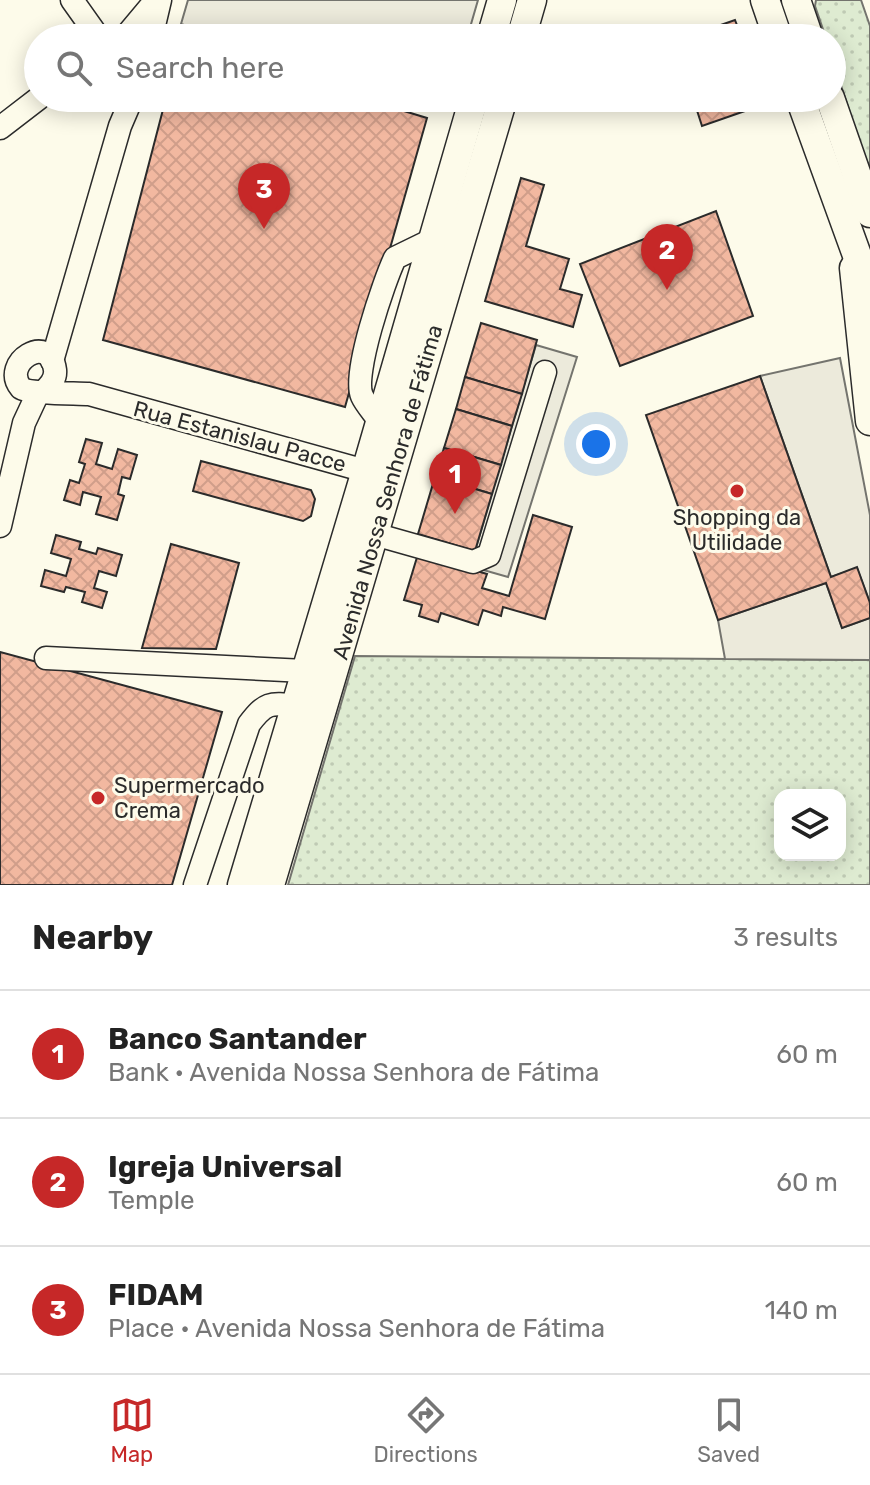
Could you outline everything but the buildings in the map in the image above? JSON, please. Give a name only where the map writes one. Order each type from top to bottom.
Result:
[{"type":"main road","points":[[495,24],[502,0]]},
{"type":"main road","points":[[525,24],[532,0]]},
{"type":"main road","points":[[765,0],[773,24]]},
{"type":"main road","points":[[798,1],[805,24]]},
{"type":"main road","name":"Avenida Nossa Senhora de Fátima","points":[[270,885],[374,534],[380,422],[470,112]]},
{"type":"main road","name":"Avenida Nossa Senhora de Fátima","points":[[242,885],[305,671],[378,475],[498,112]]},
{"type":"main road","points":[[805,112],[870,291]]},
{"type":"main road","points":[[835,112],[870,213]]},
{"type":"main road","points":[[851,240],[870,421]]},
{"type":"street","points":[[135,24],[158,0]]},
{"type":"street","points":[[154,24],[158,0]]},
{"type":"street","points":[[77,7],[102,24]]},
{"type":"street","points":[[77,7],[89,24]]},
{"type":"street","points":[[0,128],[24,110]]},
{"type":"street","points":[[117,112],[120,126]]},
{"type":"street","points":[[19,384],[54,381],[54,364],[65,313],[126,112]]},
{"type":"street","points":[[0,526],[24,423],[14,366],[65,313]]},
{"type":"street","points":[[26,353],[42,352],[54,364]]},
{"type":"street","name":"Rua Estanislau Pacce","points":[[54,364],[89,394]]},
{"type":"street","points":[[374,534],[473,562],[489,555],[545,372]]},
{"type":"street","name":"Rua Estanislau Pacce","points":[[19,384],[89,394],[378,475]]},
{"type":"street","points":[[46,658],[305,671]]},
{"type":"street","points":[[195,885],[249,724],[260,710],[274,703],[296,706]]},
{"type":"green space","points":[[816,0],[861,0],[870,26],[870,174],[846,101],[846,24],[821,24]]},
{"type":"green space","points":[[355,656],[870,660],[870,885],[288,885]]},
{"type":"shaded area","points":[[188,0],[478,0],[471,24],[181,24]]},
{"type":"shaded area","points":[[536,345],[577,357],[508,577],[413,550],[418,534],[475,551]]},
{"type":"shaded area","points":[[840,358],[870,515],[870,603],[857,568],[831,577],[760,376]]},
{"type":"shaded area","points":[[826,583],[842,628],[870,618],[870,660],[725,659],[718,620]]},
{"type":"place","name":"FIDAM","points":[[264,229]]},
{"type":"place","name":"Igreja Universal","points":[[667,290]]},
{"type":"place","name":"Shopping da Utilidade","points":[[737,491]]},
{"type":"place","name":"Banco Santander","points":[[455,514]]},
{"type":"place","name":"Supermercado Crema","points":[[98,798]]}]
